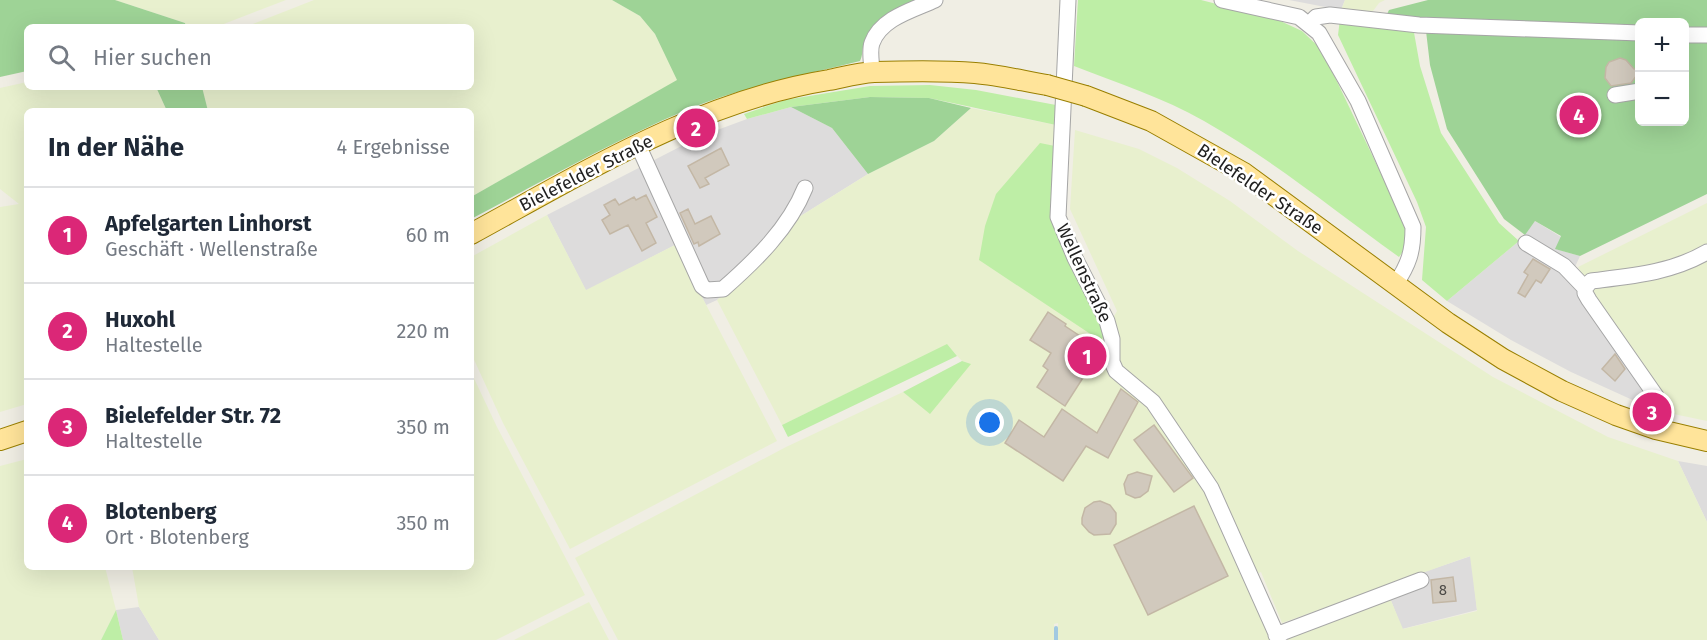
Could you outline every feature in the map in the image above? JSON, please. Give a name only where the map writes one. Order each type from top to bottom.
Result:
[{"type":"main road","name":"Bielefelder Straße","points":[[474,232],[638,145],[691,120],[745,99],[810,83],[872,73],[975,73],[1047,85],[1086,96],[1151,121],[1244,173],[1395,285],[1503,359],[1562,391],[1616,415],[1656,429],[1707,441]]},
{"type":"main road","points":[[0,440],[24,433]]},
{"type":"street","points":[[872,73],[871,44],[883,27],[894,18],[935,0]]},
{"type":"street","name":"Wellenstraße","points":[[1068,0],[1058,217],[1075,258],[1107,321],[1112,339],[1112,362],[1116,371],[1153,402],[1211,488],[1277,637]]},
{"type":"street","points":[[1222,0],[1288,14],[1309,24],[1319,33],[1358,101],[1413,227],[1413,249],[1406,269],[1395,285]]},
{"type":"street","points":[[1309,24],[1316,17],[1330,15],[1419,25],[1635,33]]},
{"type":"street","points":[[1689,34],[1707,35]]},
{"type":"street","points":[[1616,95],[1635,92]]},
{"type":"street","points":[[638,145],[702,286],[708,290],[723,289],[759,254],[795,211],[805,188]]},
{"type":"street","points":[[1526,243],[1564,266],[1585,288],[1589,300],[1656,396],[1660,408],[1656,429]]},
{"type":"street","points":[[1585,288],[1591,281],[1653,273],[1695,259],[1707,252]]},
{"type":"street","points":[[1277,637],[1421,580]]},
{"type":"shaded area","points":[[1289,0],[1345,0],[1341,10]]},
{"type":"shaded area","points":[[791,107],[832,128],[868,174],[799,217],[762,259],[732,288],[717,300],[706,305],[675,245],[586,291],[547,215],[701,136],[747,119]]},
{"type":"shaded area","points":[[1535,221],[1561,237],[1556,249],[1580,256],[1570,278],[1652,399],[1648,407],[1571,372],[1511,340],[1447,301],[1519,241]]},
{"type":"shaded area","points":[[1678,461],[1707,466],[1707,522]]},
{"type":"shaded area","points":[[1471,556],[1477,610],[1402,629],[1385,585]]},
{"type":"shaded area","points":[[139,607],[159,640],[123,640],[116,610]]},
{"type":"green space","points":[[0,0],[115,0],[185,23],[24,24],[24,72],[0,77]]},
{"type":"green space","points":[[115,0],[286,0],[224,24],[185,23]]},
{"type":"green space","points":[[314,0],[612,0],[640,16],[655,34],[678,80],[474,195],[474,108],[207,108],[203,90],[474,90],[474,24],[253,24]]},
{"type":"green space","points":[[612,0],[919,0],[887,18],[873,29],[864,43],[860,61],[749,89],[684,111],[603,149],[474,217],[474,195],[677,80],[655,34],[640,16]]},
{"type":"green space","points":[[1078,0],[1201,0],[1276,19],[1302,31],[1322,50],[1405,224],[1407,246],[1399,257],[1230,136],[1157,98],[1074,66]]},
{"type":"green space","points":[[1345,0],[1385,0],[1379,3],[1370,15],[1341,10]]},
{"type":"green space","points":[[1428,0],[1707,0],[1707,28],[1689,28],[1689,18],[1635,18],[1635,26],[1386,16],[1389,10]]},
{"type":"green space","points":[[1340,19],[1413,27],[1420,66],[1441,133],[1499,223],[1519,241],[1447,301],[1422,280],[1426,227],[1417,202],[1338,35]]},
{"type":"green space","points":[[1426,31],[1635,38],[1635,126],[1689,126],[1689,39],[1707,40],[1707,194],[1580,256],[1555,249],[1561,236],[1535,221],[1525,235],[1504,219],[1447,129],[1430,65]]},
{"type":"green space","points":[[24,83],[24,90],[157,90],[166,108],[24,108],[24,405],[0,412],[0,207],[19,204],[0,189],[0,88]]},
{"type":"green space","points":[[930,85],[976,90],[1056,105],[1056,125],[929,98],[870,97],[791,107],[747,119],[744,114],[785,100],[870,86]]},
{"type":"green space","points":[[157,90],[203,90],[207,108],[166,108]]},
{"type":"green space","points":[[870,97],[929,98],[971,108],[934,141],[868,174],[832,128],[791,107]]},
{"type":"green space","points":[[971,108],[1056,125],[1055,146],[1040,144],[1100,341],[1117,311],[1070,209],[1075,130],[1139,149],[1177,168],[1230,201],[1298,251],[1493,377],[1608,437],[1678,461],[1707,522],[1707,640],[1288,640],[1286,636],[1389,596],[1403,629],[1477,611],[1470,556],[1282,623],[1261,572],[1245,579],[1272,640],[1058,640],[1058,623],[1054,624],[1054,640],[618,640],[575,558],[786,447],[903,392],[930,413],[970,364],[962,361],[947,345],[782,425],[717,300],[762,259],[799,217],[868,174],[934,141]]},
{"type":"green space","points":[[1040,143],[1055,146],[1053,216],[1105,333],[1101,341],[979,260],[985,226],[996,194]]},
{"type":"green space","points":[[1707,203],[1707,248],[1653,269],[1585,279],[1578,267]]},
{"type":"green space","points":[[547,215],[586,290],[675,245],[777,441],[570,549],[503,423],[474,360],[474,255]]},
{"type":"green space","points":[[1707,257],[1707,421],[1669,413],[1661,395],[1591,293],[1596,286]]},
{"type":"green space","points":[[947,344],[957,356],[788,437],[782,425]]},
{"type":"green space","points":[[962,361],[971,364],[930,414],[903,392]]},
{"type":"green space","points":[[474,378],[585,595],[496,640],[159,640],[139,607],[133,570],[474,570]]},
{"type":"green space","points":[[24,460],[24,570],[106,570],[116,610],[101,640],[0,640],[0,466]]},
{"type":"green space","points":[[589,602],[609,640],[514,640]]},
{"type":"green space","points":[[116,610],[123,640],[101,640]]},
{"type":"building","points":[[1620,58],[1626,60],[1635,69],[1635,78],[1631,83],[1611,86],[1605,78],[1609,62]]},
{"type":"building","points":[[721,148],[729,165],[705,178],[709,184],[700,188],[688,166]]},
{"type":"building","points":[[646,195],[657,217],[646,223],[656,243],[642,251],[628,225],[610,234],[602,220],[610,215],[604,205],[615,199],[619,205],[634,197],[636,200]]},
{"type":"building","points":[[688,209],[695,224],[711,216],[720,234],[699,246],[698,242],[694,244],[680,213]]},
{"type":"building","points":[[1533,259],[1550,269],[1541,283],[1536,280],[1525,297],[1518,293],[1528,275],[1524,272]]},
{"type":"building","points":[[1048,312],[1101,350],[1091,365],[1095,367],[1090,375],[1086,373],[1065,406],[1037,387],[1048,370],[1043,366],[1051,353],[1030,340]]},
{"type":"building","points":[[1615,354],[1625,369],[1615,381],[1602,369]]},
{"type":"building","points":[[1121,389],[1138,402],[1108,458],[1086,446],[1063,481],[1005,443],[1019,420],[1044,437],[1062,409],[1097,433]]},
{"type":"building","points":[[1154,425],[1193,478],[1174,492],[1134,440]]},
{"type":"building","points":[[1137,472],[1152,476],[1148,491],[1135,498],[1126,494],[1124,484],[1128,475]]},
{"type":"building","points":[[1100,501],[1110,505],[1116,513],[1116,524],[1110,534],[1094,535],[1082,524],[1082,518],[1085,508]]},
{"type":"building","points":[[1194,506],[1228,576],[1148,615],[1114,545]]},
{"type":"building","points":[[1453,577],[1456,601],[1433,603],[1431,580]]},
{"type":"waterway","points":[[1056,628],[1056,640]]},
{"type":"place","name":"Blotenberg","points":[[1579,115]]},
{"type":"place","name":"Huxohl","points":[[696,128]]},
{"type":"place","name":"Apfelgarten Linhorst","points":[[1087,356]]},
{"type":"place","name":"Bielefelder Str. 72","points":[[1652,412]]}]
